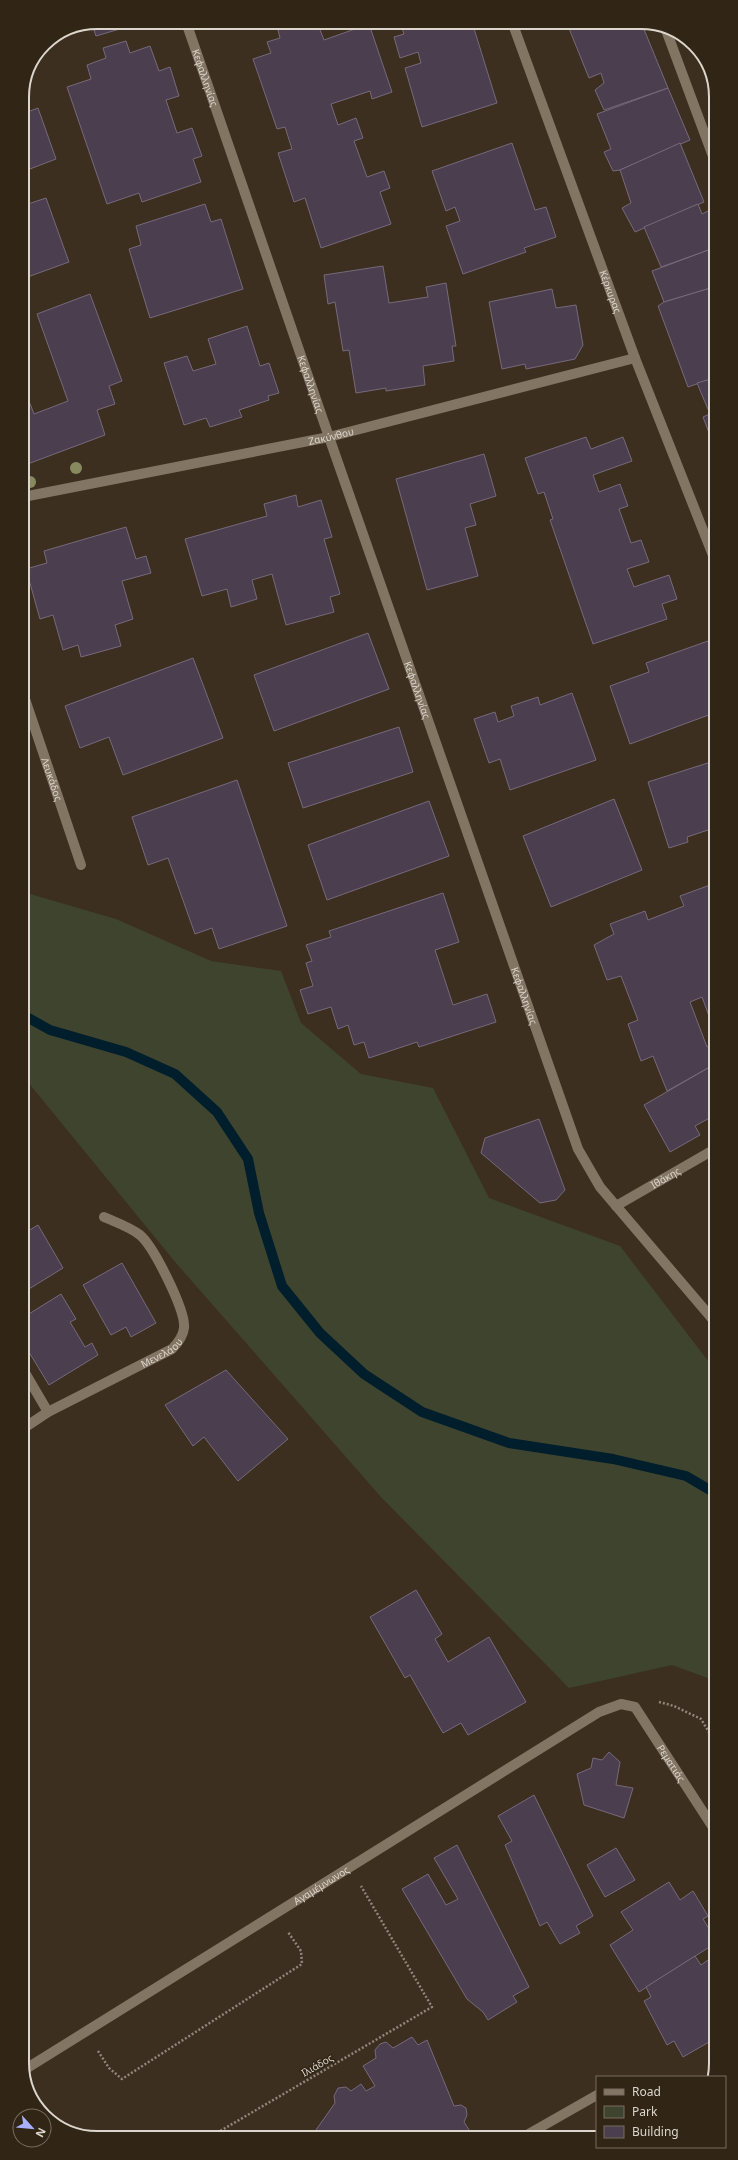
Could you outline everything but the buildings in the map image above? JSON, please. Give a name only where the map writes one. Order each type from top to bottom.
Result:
[{"type":"street","name":"Κεφαλληνίας","points":[[188,29],[329,437],[578,1149],[600,1187],[709,1315]]},
{"type":"street","name":"Κέρκυρας","points":[[515,29],[635,358],[709,545]]},
{"type":"street","points":[[668,34],[709,146]]},
{"type":"street","name":"Ζακύνθου","points":[[29,496],[329,437],[635,358]]},
{"type":"street","name":"Λευκάδος","points":[[29,711],[81,865]]},
{"type":"street","name":"Ιθάκης","points":[[616,1206],[709,1152]]},
{"type":"street","name":"Μενελάου","points":[[29,1425],[48,1412],[172,1349],[178,1343],[184,1330],[184,1322],[163,1267],[147,1243],[130,1229],[104,1217]]},
{"type":"street","points":[[29,1380],[48,1412]]},
{"type":"street","name":"Αγαμέμνωνος","points":[[29,2067],[599,1712],[621,1704],[635,1707]]},
{"type":"street","name":"Ρεματιάς","points":[[635,1707],[709,1821]]},
{"type":"street","points":[[534,2131],[596,2095]]},
{"type":"path","points":[[635,1707],[656,1702],[674,1706],[700,1720],[709,1734]]},
{"type":"path","name":"Ιλιάδος","points":[[220,2131],[432,2007],[357,1879]]},
{"type":"path","points":[[86,2032],[109,2068],[122,2079],[302,1964],[301,1952],[276,1913]]},
{"type":"green space","points":[[29,894],[116,919],[211,961],[281,971],[301,1023],[361,1074],[433,1088],[489,1198],[620,1246],[709,1362],[709,1678],[672,1665],[569,1688],[381,1497],[176,1263],[29,1083]]},
{"type":"waterway","points":[[29,1018],[50,1030],[126,1052],[175,1074],[217,1112],[248,1159],[259,1213],[282,1286],[320,1333],[364,1374],[422,1412],[509,1443],[613,1459],[686,1476],[709,1489]]}]
